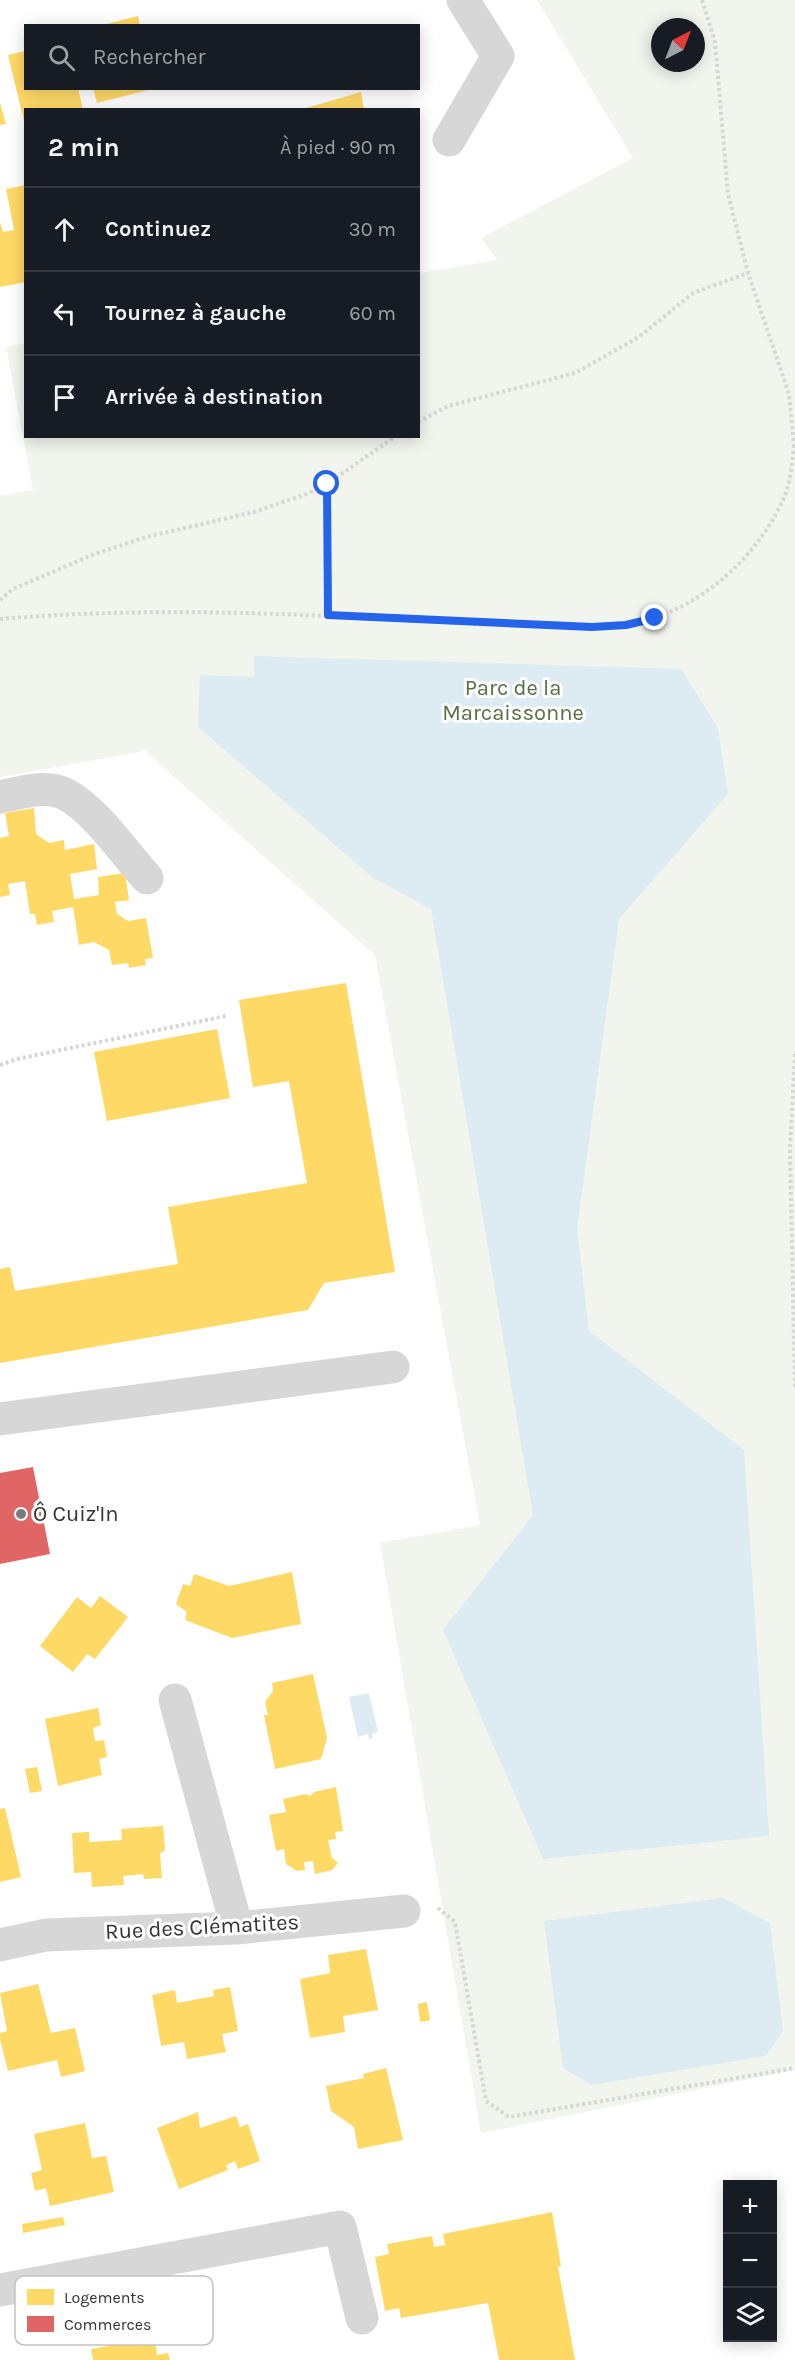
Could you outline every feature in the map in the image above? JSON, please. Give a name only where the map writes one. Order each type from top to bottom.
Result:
[{"type":"street","points":[[449,140],[498,56],[463,0]]},
{"type":"street","points":[[0,797],[35,790],[64,793],[87,810],[147,878]]},
{"type":"street","points":[[0,1419],[393,1367]]},
{"type":"street","points":[[175,1700],[237,1928]]},
{"type":"street","name":"Rue des Clématites","points":[[0,1945],[46,1935],[237,1928],[404,1911]]},
{"type":"street","points":[[76,2276],[340,2227],[362,2318]]},
{"type":"street","points":[[0,2290],[15,2287]]},
{"type":"path","points":[[702,0],[715,42],[728,194],[748,273],[789,394],[795,457]]},
{"type":"path","points":[[420,421],[448,406],[575,373],[639,338],[693,293],[748,273]]},
{"type":"path","points":[[0,600],[13,589],[92,555],[146,537],[254,512],[327,484],[393,438]]},
{"type":"path","points":[[0,619],[76,613],[221,610],[592,627],[626,625],[655,618],[678,608],[720,580],[759,540],[785,495],[792,470],[794,446]]},
{"type":"path","points":[[327,484],[328,615]]},
{"type":"path","points":[[0,1065],[17,1059],[226,1016]]},
{"type":"path","points":[[795,1054],[790,1149],[795,1388]]},
{"type":"path","points":[[404,1911],[439,1908],[454,1922],[486,2101],[509,2117],[795,2068]]},
{"type":"green space","name":"Parc de la Marcaissonne","points":[[537,0],[795,0],[795,2070],[481,2133],[380,1543],[480,1525],[375,955],[145,751],[0,777],[0,496],[33,490],[6,347],[24,343],[24,438],[420,438],[420,273],[497,260],[481,238],[633,158]]},
{"type":"shaded area","points":[[254,656],[681,669],[718,728],[728,794],[619,919],[577,1229],[589,1331],[744,1450],[769,1836],[543,1859],[443,1630],[533,1515],[431,909],[372,877],[198,727],[200,675],[254,677]]},
{"type":"shaded area","points":[[369,1693],[378,1732],[372,1734],[373,1738],[369,1739],[368,1734],[358,1737],[349,1697]]},
{"type":"shaded area","points":[[723,1898],[770,1923],[783,2031],[766,2056],[591,2085],[563,2068],[544,1921]]},
{"type":"building: Logements","points":[[138,16],[140,24],[107,24]]},
{"type":"building: Logements","points":[[24,51],[24,90],[78,90],[83,108],[24,108],[24,121],[8,55]]},
{"type":"building: Logements","points":[[94,90],[148,90],[97,103]]},
{"type":"building: Logements","points":[[361,92],[364,108],[306,108]]},
{"type":"building: Logements","points":[[0,103],[6,124],[0,125]]},
{"type":"building: Logements","points":[[24,185],[24,282],[0,287],[0,222],[3,232],[14,230],[6,189]]},
{"type":"building: Logements","points":[[34,808],[36,834],[49,843],[64,840],[65,850],[94,844],[97,869],[70,874],[74,899],[99,895],[98,877],[125,873],[129,900],[115,902],[117,914],[128,921],[146,918],[153,958],[145,959],[146,965],[129,968],[128,963],[112,965],[109,950],[94,942],[79,945],[73,907],[52,911],[54,922],[37,925],[35,914],[30,914],[25,881],[8,884],[10,895],[0,897],[0,838],[9,836],[5,813]]},
{"type":"building: Logements","points":[[346,983],[395,1272],[324,1283],[308,1310],[0,1363],[0,1269],[10,1267],[15,1291],[178,1264],[168,1207],[307,1183],[289,1081],[253,1087],[239,1000]]},
{"type":"building: Logements","points":[[217,1029],[230,1098],[107,1121],[94,1052]]},
{"type":"building: Logements","points":[[292,1572],[301,1624],[232,1638],[185,1620],[187,1612],[176,1604],[183,1584],[190,1586],[194,1574],[229,1586]]},
{"type":"building: Logements","points":[[100,1596],[128,1617],[95,1659],[87,1654],[73,1672],[40,1646],[77,1597],[91,1608]]},
{"type":"building: Logements","points":[[313,1674],[327,1738],[321,1759],[275,1769],[264,1715],[268,1715],[265,1702],[273,1691],[272,1683]]},
{"type":"building: Logements","points":[[98,1708],[101,1725],[93,1728],[95,1741],[104,1740],[107,1757],[99,1759],[102,1775],[58,1786],[45,1719]]},
{"type":"building: Logements","points":[[37,1767],[42,1791],[30,1793],[25,1769]]},
{"type":"building: Logements","points":[[336,1787],[343,1831],[335,1832],[336,1839],[328,1840],[332,1858],[338,1863],[332,1870],[315,1874],[313,1861],[304,1862],[305,1870],[297,1871],[286,1864],[284,1849],[276,1851],[269,1815],[286,1812],[283,1799],[306,1794],[310,1796],[314,1792]]},
{"type":"building: Logements","points":[[5,1808],[21,1877],[0,1882],[0,1809]]},
{"type":"building: Logements","points":[[163,1826],[165,1850],[160,1854],[162,1878],[144,1879],[143,1874],[123,1876],[124,1885],[92,1887],[91,1872],[74,1873],[72,1833],[89,1832],[89,1842],[122,1840],[121,1829]]},
{"type":"building: Logements","points":[[366,1949],[378,2010],[343,2016],[345,2032],[310,2038],[300,1979],[330,1973],[328,1955]]},
{"type":"building: Logements","points":[[38,1984],[51,2033],[75,2028],[85,2071],[61,2077],[57,2060],[8,2071],[0,2039],[0,2033],[7,2031],[0,1993]]},
{"type":"building: Logements","points":[[230,1987],[238,2031],[222,2034],[226,2052],[187,2059],[184,2042],[161,2046],[152,1995],[175,1990],[177,2003],[214,1996],[213,1990]]},
{"type":"building: Logements","points":[[427,2002],[430,2020],[420,2022],[418,2004]]},
{"type":"building: Logements","points":[[386,2068],[403,2140],[358,2149],[354,2127],[331,2111],[326,2086],[364,2078],[363,2074]]},
{"type":"building: Logements","points":[[198,2112],[200,2128],[236,2116],[240,2127],[248,2124],[260,2161],[238,2169],[235,2161],[226,2165],[228,2170],[179,2189],[157,2128]]},
{"type":"building: Logements","points":[[85,2123],[92,2158],[106,2156],[114,2192],[50,2206],[46,2188],[35,2191],[31,2173],[42,2170],[34,2134]]},
{"type":"building: Logements","points":[[552,2212],[561,2266],[558,2267],[575,2360],[499,2360],[488,2303],[401,2318],[399,2308],[385,2311],[375,2257],[389,2254],[387,2244],[432,2236],[434,2247],[445,2245],[443,2234]]},
{"type":"building: Logements","points":[[63,2217],[65,2225],[23,2233],[22,2224]]},
{"type":"building: Logements","points":[[156,2345],[157,2355],[168,2353],[170,2360],[93,2360],[91,2349],[108,2346]]},
{"type":"building: Commerces","name":"Ô Cuiz'In","points":[[33,1467],[50,1554],[0,1564],[0,1473]]},
{"type":"place","name":"Ô Cuiz'In","points":[[21,1514]]},
{"type":"route","points":[[327,484],[328,615],[526,626],[592,627],[626,625],[655,618]]}]
